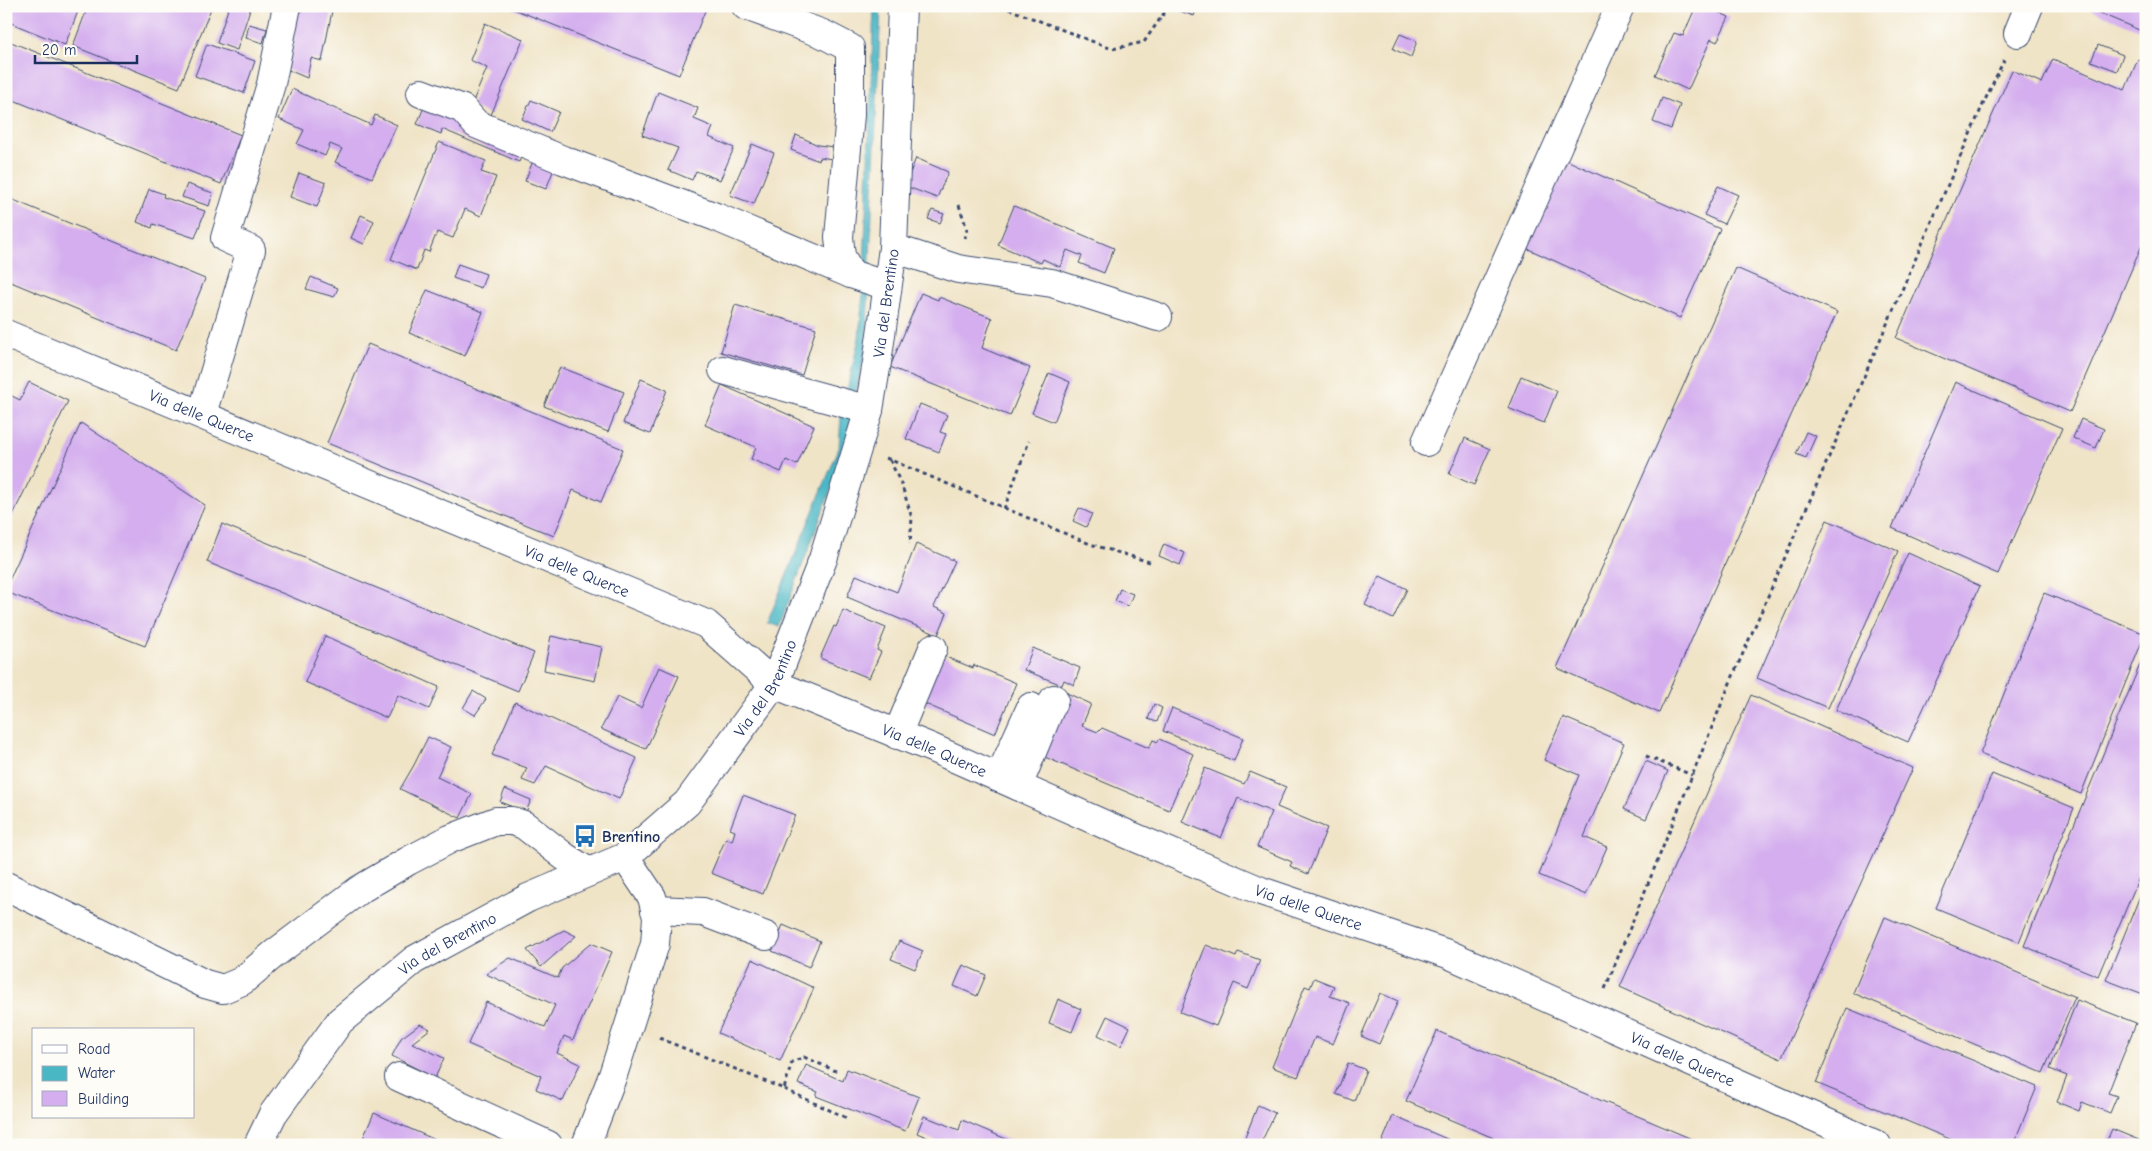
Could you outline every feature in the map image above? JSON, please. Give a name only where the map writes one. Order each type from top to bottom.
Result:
[{"type":"street","points":[[202,414],[251,250],[225,238],[271,84],[287,6]]},
{"type":"street","points":[[746,6],[823,34],[850,48],[850,115],[839,237],[841,256],[851,274]]},
{"type":"street","name":"Via del Brentino","points":[[258,1145],[273,1114],[340,1021],[414,960],[528,898],[625,857],[687,803],[774,684],[823,559],[868,410],[878,356],[893,248],[902,6]]},
{"type":"street","points":[[1426,442],[1620,6]]},
{"type":"street","points":[[2018,33],[2029,6]]},
{"type":"street","points":[[422,93],[462,109],[476,124],[563,160],[716,217],[851,274],[887,286]]},
{"type":"street","points":[[893,248],[958,269],[1052,283],[1158,317]]},
{"type":"street","name":"Via delle Querce","points":[[6,334],[706,624],[774,684],[1262,891],[1448,954],[1877,1145]]},
{"type":"street","points":[[723,370],[868,410]]},
{"type":"street","points":[[897,735],[933,648]]},
{"type":"street","points":[[1008,782],[1044,699]]},
{"type":"street","points":[[6,886],[206,984],[223,989],[242,981],[274,954],[359,890],[408,861],[496,821],[512,821],[524,825],[565,857],[590,872]]},
{"type":"street","points":[[586,1145],[613,1075],[655,944],[657,917],[652,897],[625,857]]},
{"type":"street","points":[[655,910],[703,912],[766,936]]},
{"type":"street","points":[[399,1077],[548,1145]]},
{"type":"path","points":[[1001,6],[1112,49],[1144,42],[1169,6]]},
{"type":"path","points":[[1592,1019],[1734,674],[1973,127],[2018,33]]},
{"type":"path","points":[[1004,509],[1030,441]]},
{"type":"path","points":[[858,447],[1090,544],[1153,563]]},
{"type":"path","points":[[890,460],[902,486],[912,518],[910,544]]},
{"type":"path","points":[[1646,756],[1692,775]]},
{"type":"path","points":[[629,1025],[784,1089],[849,1119]]},
{"type":"path","points":[[784,1089],[792,1062],[804,1057],[836,1070]]},
{"type":"water","points":[[874,6],[881,6],[866,350],[855,395],[846,450],[779,627],[767,623],[839,448],[841,416],[859,338],[863,293]]},
{"type":"building","points":[[6,6],[80,6],[65,45],[6,21]]},
{"type":"building","points":[[88,6],[212,6],[179,88],[73,46]]},
{"type":"building","points":[[229,6],[241,6],[250,9],[237,50],[217,43]]},
{"type":"building","points":[[297,6],[333,6],[322,61],[311,58],[307,78],[286,69]]},
{"type":"building","points":[[506,6],[707,6],[679,75]]},
{"type":"building","points":[[1178,6],[1197,6],[1194,16],[1177,10]]},
{"type":"building","points":[[1696,6],[1705,6],[1729,17],[1717,42],[1711,39],[1688,90],[1655,75],[1674,33],[1683,36]]},
{"type":"building","points":[[2083,6],[2146,6],[2146,33]]},
{"type":"building","points":[[485,23],[523,39],[491,115],[471,106],[487,68],[470,60]]},
{"type":"building","points":[[249,24],[267,29],[263,43],[246,38]]},
{"type":"building","points":[[1400,34],[1417,41],[1411,57],[1393,49]]},
{"type":"building","points":[[6,40],[241,135],[221,184],[6,97]]},
{"type":"building","points":[[207,44],[255,61],[244,93],[195,76]]},
{"type":"building","points":[[2098,45],[2123,55],[2117,71],[2091,61]]},
{"type":"building","points":[[2053,59],[2125,90],[2138,59],[2146,63],[2146,236],[2070,412],[1896,338],[2012,70],[2042,83]]},
{"type":"building","points":[[292,89],[371,125],[375,115],[397,125],[372,178],[335,162],[342,149],[330,144],[325,156],[297,144],[304,130],[279,119]]},
{"type":"building","points":[[658,92],[698,108],[694,119],[713,127],[709,137],[734,148],[720,180],[696,171],[692,180],[668,170],[678,148],[642,135]]},
{"type":"building","points":[[1662,98],[1680,105],[1671,129],[1653,122]]},
{"type":"building","points":[[531,100],[559,112],[550,132],[522,119]]},
{"type":"building","points":[[424,107],[525,148],[519,162],[442,129],[441,134],[417,124]]},
{"type":"building","points":[[796,135],[818,145],[834,147],[832,159],[820,157],[819,161],[791,150]]},
{"type":"building","points":[[439,142],[486,161],[481,172],[496,177],[481,216],[465,209],[453,238],[437,232],[429,252],[424,250],[417,270],[391,259]]},
{"type":"building","points":[[752,144],[774,153],[754,204],[730,195]]},
{"type":"building","points":[[916,158],[948,172],[937,198],[905,186]]},
{"type":"building","points":[[1564,159],[1720,229],[1680,318],[1524,247]]},
{"type":"building","points":[[533,161],[554,169],[546,189],[525,181]]},
{"type":"building","points":[[299,173],[326,183],[317,207],[290,197]]},
{"type":"building","points":[[187,184],[213,193],[209,206],[182,197]]},
{"type":"building","points":[[1718,186],[1738,195],[1724,224],[1704,215]]},
{"type":"building","points":[[149,189],[164,194],[163,197],[205,211],[195,238],[153,224],[152,228],[137,222]]},
{"type":"building","points":[[6,197],[205,279],[176,350],[6,280]]},
{"type":"building","points":[[1014,206],[1114,248],[1104,273],[1079,263],[1082,256],[1067,250],[1060,267],[1043,259],[1041,263],[998,245]]},
{"type":"building","points":[[932,210],[944,214],[940,223],[928,219]]},
{"type":"building","points":[[361,215],[374,221],[364,244],[351,238]]},
{"type":"building","points":[[458,264],[486,274],[481,288],[453,278]]},
{"type":"building","points":[[1736,268],[1837,312],[1659,713],[1557,668]]},
{"type":"building","points":[[311,277],[338,288],[334,297],[306,289]]},
{"type":"building","points":[[427,290],[483,312],[465,356],[409,333]]},
{"type":"building","points":[[921,293],[938,300],[939,297],[992,318],[982,348],[1030,368],[1010,416],[890,367]]},
{"type":"building","points":[[735,305],[816,328],[802,375],[721,352]]},
{"type":"building","points":[[368,344],[623,449],[601,502],[573,490],[554,536],[327,443]]},
{"type":"building","points":[[560,367],[624,392],[608,432],[544,406]]},
{"type":"building","points":[[1049,373],[1070,382],[1054,422],[1032,413]]},
{"type":"building","points":[[1521,376],[1557,391],[1544,423],[1508,408]]},
{"type":"building","points":[[641,379],[667,390],[650,434],[623,423]]},
{"type":"building","points":[[29,382],[68,401],[6,529],[6,393],[20,400]]},
{"type":"building","points":[[1955,382],[2062,428],[1998,574],[1892,528]]},
{"type":"building","points":[[722,385],[814,426],[797,465],[786,460],[781,472],[751,459],[756,447],[705,425]]},
{"type":"building","points":[[920,404],[947,415],[940,432],[946,434],[939,452],[906,439]]},
{"type":"building","points":[[2081,419],[2104,429],[2096,448],[2073,438]]},
{"type":"building","points":[[81,423],[205,505],[145,646],[6,592],[6,587]]},
{"type":"building","points":[[1806,432],[1816,436],[1806,458],[1796,454]]},
{"type":"building","points":[[1465,438],[1490,449],[1474,485],[1449,474]]},
{"type":"building","points":[[1079,508],[1092,514],[1086,527],[1073,521]]},
{"type":"building","points":[[1827,520],[1898,551],[1828,708],[1757,678]]},
{"type":"building","points":[[222,524],[534,653],[518,691],[207,562]]},
{"type":"building","points":[[916,544],[955,561],[934,607],[947,613],[938,635],[847,597],[856,575],[897,592]]},
{"type":"building","points":[[1164,544],[1185,553],[1180,565],[1159,556]]},
{"type":"building","points":[[1908,553],[1980,586],[1908,742],[1836,710]]},
{"type":"building","points":[[1380,576],[1407,589],[1393,619],[1365,605]]},
{"type":"building","points":[[1120,589],[1133,594],[1128,606],[1115,601]]},
{"type":"building","points":[[2044,593],[2145,634],[2081,794],[1980,754]]},
{"type":"building","points":[[843,610],[886,628],[877,650],[881,652],[869,678],[820,658]]},
{"type":"building","points":[[325,636],[439,687],[429,709],[398,695],[387,718],[305,682]]},
{"type":"building","points":[[551,636],[602,647],[595,681],[544,670]]},
{"type":"building","points":[[1033,648],[1080,668],[1074,685],[1064,680],[1062,685],[1024,670]]},
{"type":"building","points":[[2146,650],[2146,861],[2098,976],[2024,946]]},
{"type":"building","points":[[936,653],[973,668],[974,665],[1016,683],[995,734],[916,700]]},
{"type":"building","points":[[659,667],[679,676],[646,749],[601,729],[617,697],[641,708]]},
{"type":"building","points":[[1060,690],[1091,704],[1082,726],[1098,732],[1102,728],[1149,748],[1153,740],[1158,742],[1159,739],[1193,754],[1169,810],[1033,752]]},
{"type":"building","points":[[473,691],[486,699],[475,715],[463,708]]},
{"type":"building","points":[[1751,695],[1913,768],[1781,1059],[1620,987]]},
{"type":"building","points":[[515,702],[637,758],[619,799],[546,766],[535,785],[522,780],[527,768],[492,755]]},
{"type":"building","points":[[1154,704],[1162,708],[1157,722],[1148,719]]},
{"type":"building","points":[[1172,708],[1243,738],[1234,761],[1163,731]]},
{"type":"building","points":[[1563,717],[1624,743],[1584,837],[1607,847],[1586,895],[1539,875],[1579,775],[1544,760]]},
{"type":"building","points":[[428,737],[451,747],[437,777],[472,794],[460,818],[400,789]]},
{"type":"building","points":[[1646,761],[1668,771],[1646,819],[1624,809]]},
{"type":"building","points":[[1205,768],[1244,784],[1250,772],[1286,787],[1277,807],[1327,828],[1308,874],[1290,866],[1292,862],[1257,847],[1272,812],[1238,798],[1221,838],[1182,822]]},
{"type":"building","points":[[1992,774],[2074,808],[2019,942],[1936,908]]},
{"type":"building","points":[[505,789],[531,800],[526,812],[500,802]]},
{"type":"building","points":[[743,795],[795,815],[763,894],[711,873],[726,838],[732,841],[735,831],[730,829]]},
{"type":"building","points":[[2146,881],[2146,995],[2106,980]]},
{"type":"building","points":[[1885,917],[2075,997],[2043,1073],[1853,993]]},
{"type":"building","points":[[783,925],[820,941],[809,967],[772,951]]},
{"type":"building","points":[[564,930],[576,936],[541,967],[527,950]]},
{"type":"building","points":[[899,941],[923,951],[915,969],[891,959]]},
{"type":"building","points":[[591,943],[612,952],[573,1040],[564,1036],[557,1053],[580,1064],[563,1101],[536,1089],[541,1076],[468,1044],[486,1002],[545,1027],[555,1005],[486,974],[510,958],[558,978],[562,968]]},
{"type":"building","points":[[1206,945],[1236,957],[1238,952],[1260,960],[1248,989],[1234,983],[1216,1026],[1180,1012]]},
{"type":"building","points":[[752,959],[814,988],[780,1061],[718,1033]]},
{"type":"building","points":[[963,965],[986,975],[977,996],[954,986]]},
{"type":"building","points":[[1314,978],[1334,986],[1330,996],[1350,1003],[1333,1044],[1315,1037],[1298,1077],[1272,1067],[1305,986],[1310,988]]},
{"type":"building","points":[[1380,993],[1398,1001],[1379,1044],[1361,1036]]},
{"type":"building","points":[[1058,999],[1081,1009],[1072,1032],[1049,1023]]},
{"type":"building","points":[[2077,1000],[2136,1023],[2108,1093],[2117,1096],[2110,1113],[2082,1102],[2079,1111],[2057,1102],[2067,1076],[2050,1069]]},
{"type":"building","points":[[1847,1008],[2037,1087],[2013,1145],[1964,1145],[1816,1083]]},
{"type":"building","points":[[1107,1016],[1130,1027],[1121,1046],[1098,1035]]},
{"type":"building","points":[[420,1024],[430,1029],[412,1043],[444,1058],[435,1078],[392,1056],[401,1038]]},
{"type":"building","points":[[1437,1031],[1706,1145],[1510,1145],[1406,1101]]},
{"type":"building","points":[[1348,1063],[1366,1070],[1354,1101],[1336,1094]]},
{"type":"building","points":[[806,1065],[843,1081],[847,1069],[919,1097],[905,1131],[816,1096],[818,1092],[798,1084]]},
{"type":"building","points":[[1258,1105],[1275,1113],[1260,1145],[1242,1145]]},
{"type":"building","points":[[374,1113],[447,1145],[360,1145]]},
{"type":"building","points":[[924,1116],[959,1130],[962,1120],[1020,1145],[945,1145],[917,1133]]},
{"type":"building","points":[[1393,1116],[1461,1145],[1381,1145]]},
{"type":"building","points":[[2112,1129],[2146,1143],[2146,1145],[2105,1145]]},
{"type":"place","name":"Brentino","points":[[585,836]]}]
